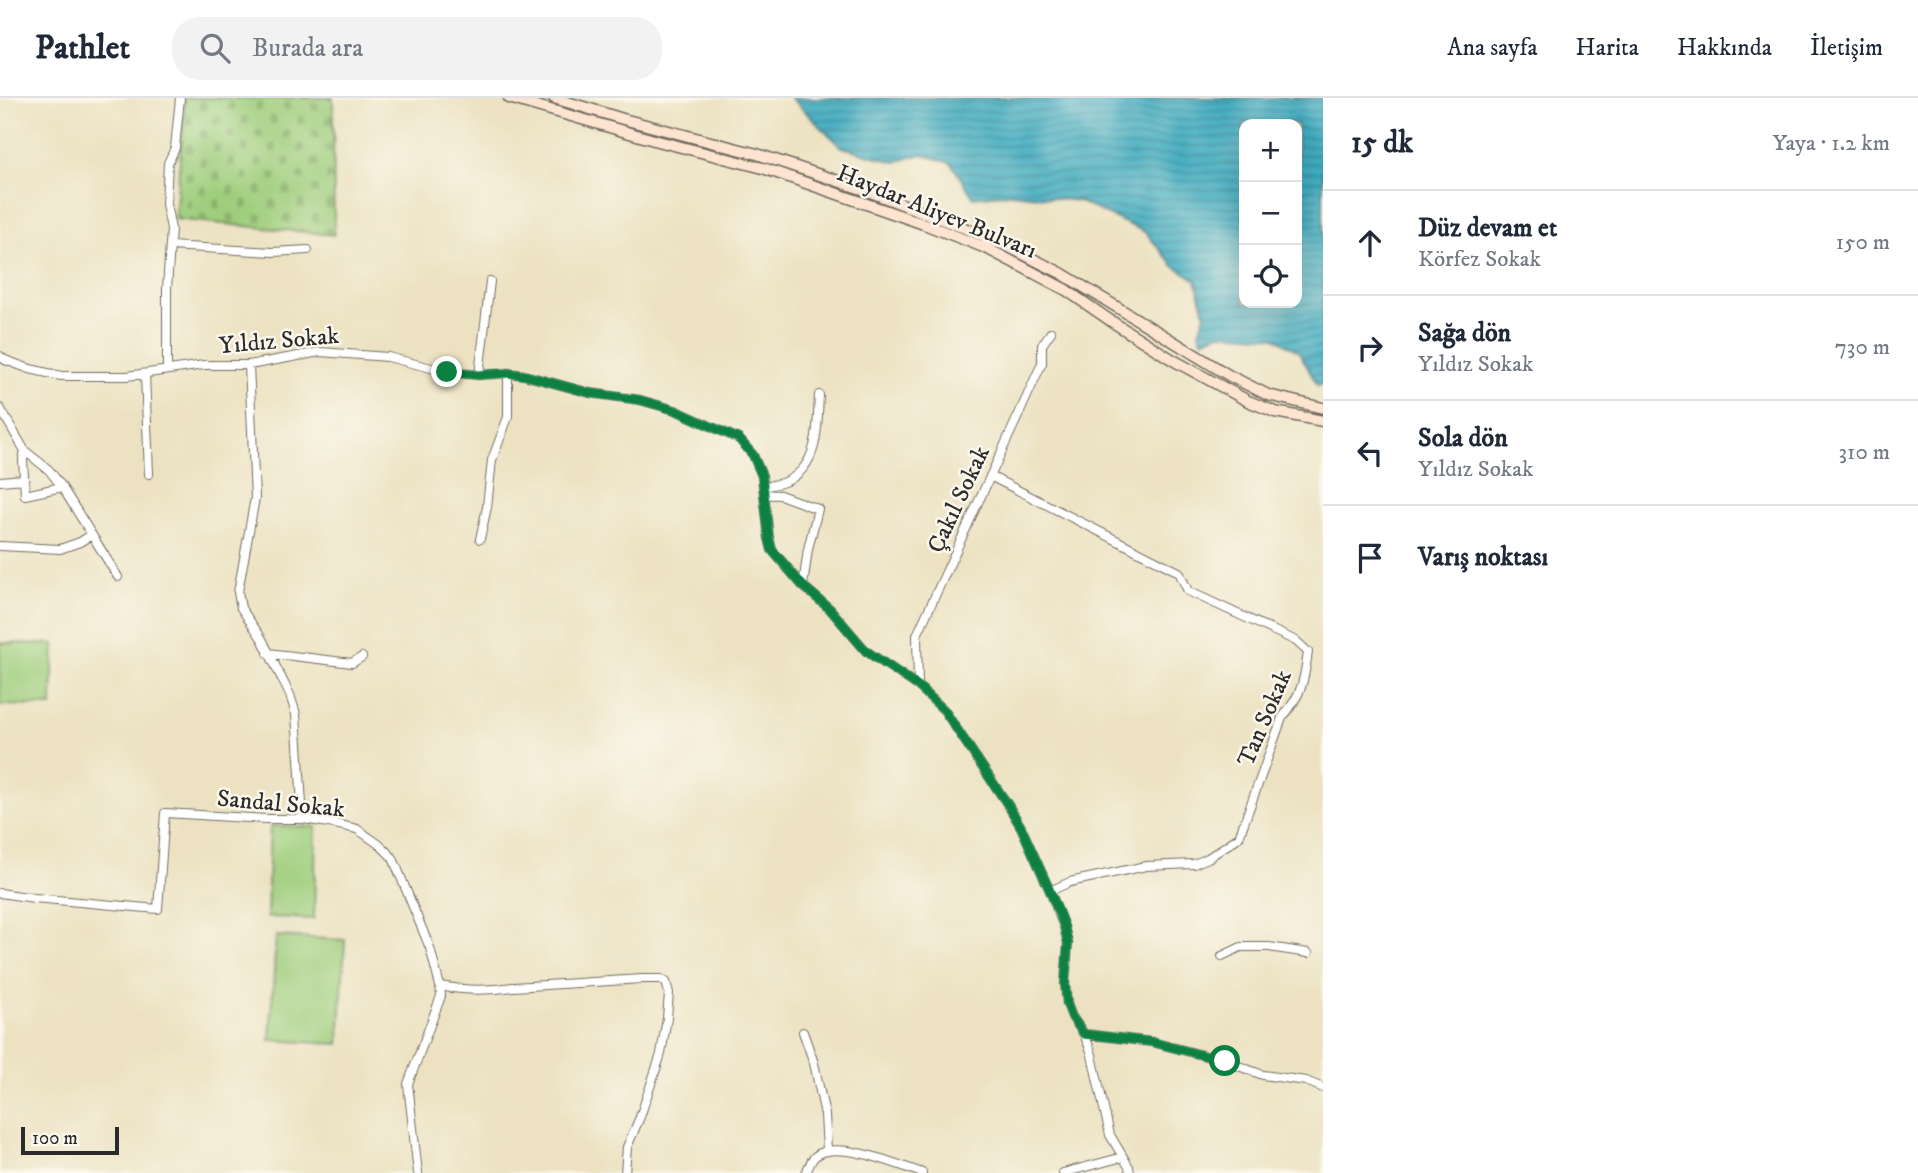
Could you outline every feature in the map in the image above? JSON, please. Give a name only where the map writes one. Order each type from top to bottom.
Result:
[{"type":"main road","name":"Haydar Aliyev Bulvarı","points":[[509,98],[763,169],[876,206],[986,248],[1066,290],[1173,360],[1248,401],[1275,412],[1323,421]]},
{"type":"main road","name":"Haydar Aliyev Bulvarı","points":[[554,98],[757,154],[868,191],[962,227],[1061,273],[1230,376],[1268,396],[1323,408]]},
{"type":"street","points":[[167,369],[167,289],[171,223],[166,204],[168,163],[175,148],[180,98]]},
{"type":"street","points":[[170,246],[273,252],[307,250]]},
{"type":"street","points":[[478,375],[490,281]]},
{"type":"street","name":"Çakıl Sokak","points":[[918,686],[917,635],[1042,363],[1042,345],[1051,332]]},
{"type":"street","name":"Yıldız Sokak","points":[[0,356],[18,365],[61,376],[127,376],[204,365],[249,365],[320,352],[388,357],[447,372],[524,375],[590,393],[640,400],[675,410],[739,439],[753,455],[762,476],[772,550],[803,586],[830,609],[866,651],[918,686],[944,710],[1021,827],[1064,926],[1068,943],[1065,984],[1067,1004],[1084,1034],[1096,1067],[1110,1135],[1124,1157],[1130,1173]]},
{"type":"street","points":[[249,365],[255,498],[238,592],[242,608],[262,639],[290,695],[296,715],[303,819]]},
{"type":"street","points":[[145,373],[149,474]]},
{"type":"street","points":[[480,539],[487,507],[492,460],[508,417],[508,373]]},
{"type":"street","points":[[763,491],[789,480],[804,468],[816,444],[819,395]]},
{"type":"street","points":[[0,408],[25,452],[49,470],[62,487],[118,577]]},
{"type":"street","points":[[25,452],[25,495],[62,487]]},
{"type":"street","name":"Tan Sokak","points":[[989,476],[1179,572],[1188,591],[1296,641],[1308,652],[1304,681],[1296,702],[1282,718],[1239,838],[1194,864],[1146,866],[1070,882],[1050,891]]},
{"type":"street","points":[[0,481],[24,479]]},
{"type":"street","points":[[763,491],[818,509],[808,549],[803,586]]},
{"type":"street","points":[[0,546],[60,549],[91,535]]},
{"type":"street","points":[[268,653],[352,663],[362,657]]},
{"type":"street","name":"Sandal Sokak","points":[[0,893],[158,909],[165,813],[303,819],[357,830],[380,845],[393,858],[426,936],[440,986],[440,996],[408,1084],[418,1173]]},
{"type":"street","points":[[1222,956],[1241,947],[1269,947],[1308,953]]},
{"type":"street","points":[[440,986],[466,991],[642,979],[662,979],[666,982],[669,993],[661,1055],[627,1147],[625,1173]]},
{"type":"street","points":[[803,1032],[814,1063],[825,1115],[827,1150]]},
{"type":"street","points":[[1084,1034],[1152,1042],[1225,1061],[1263,1075],[1306,1081],[1323,1088]]},
{"type":"street","points":[[806,1173],[814,1156],[827,1150],[857,1152],[922,1173]]},
{"type":"street","points":[[1063,1173],[1124,1157]]},
{"type":"green space","points":[[185,98],[333,98],[334,235],[175,219]]},
{"type":"green space","points":[[0,643],[54,644],[52,706],[0,705]]},
{"type":"green space","points":[[270,826],[316,827],[314,919],[267,917]]},
{"type":"green space","points":[[276,936],[345,940],[339,1044],[270,1040]]},
{"type":"water","points":[[791,98],[1323,98],[1323,384],[1318,386],[1299,352],[1275,337],[1220,333],[1202,340],[1199,332],[1205,314],[1196,280],[1174,266],[1145,232],[1078,201],[1012,193],[973,197],[951,163],[922,154],[895,162],[842,147]]},
{"type":"route","points":[[447,372],[524,375],[590,393],[640,400],[675,410],[739,439],[753,455],[762,476],[772,550],[803,586],[830,609],[866,651],[918,686],[944,710],[1021,827],[1064,926],[1068,943],[1065,984],[1067,1004],[1084,1034],[1152,1042],[1225,1061]]}]
